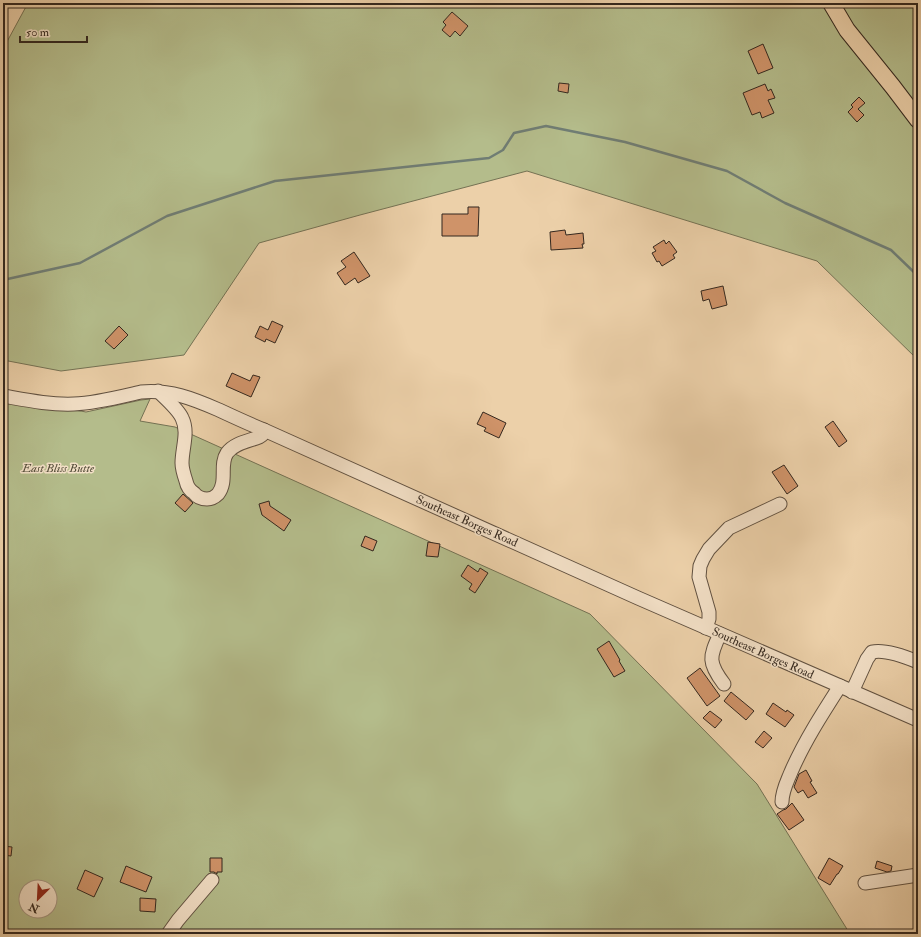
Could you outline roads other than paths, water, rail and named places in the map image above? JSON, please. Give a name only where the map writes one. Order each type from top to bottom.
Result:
[{"type":"main road","points":[[832,3],[847,30],[918,120]]},
{"type":"street","name":"Southeast Borges Road","points":[[3,396],[37,402],[60,404],[91,402],[141,392],[158,391],[173,393],[188,398],[264,430],[706,628],[918,720]]},
{"type":"street","points":[[158,391],[183,418],[185,427],[182,463],[184,477],[188,487],[199,497],[206,499],[215,497],[220,490],[224,478],[223,467],[227,452],[237,445],[262,435],[264,430]]},
{"type":"street","points":[[706,628],[709,619],[709,612],[699,577],[700,566],[703,559],[709,549],[729,528],[780,504]]},
{"type":"street","points":[[720,634],[713,650],[712,664],[716,673],[724,684]]},
{"type":"street","points":[[852,692],[867,658],[872,652],[878,651],[891,653],[918,662]]},
{"type":"street","points":[[782,802],[782,794],[797,760],[821,716],[840,686]]},
{"type":"street","points":[[865,884],[918,875]]},
{"type":"street","points":[[168,934],[212,880]]},
{"type":"waterway","points":[[3,280],[80,263],[167,216],[275,181],[489,158],[503,150],[514,133],[546,126],[625,142],[727,171],[785,203],[891,250],[918,276]]},
{"type":"park label","name":"East Bliss Butte","points":[[58,468]]}]
